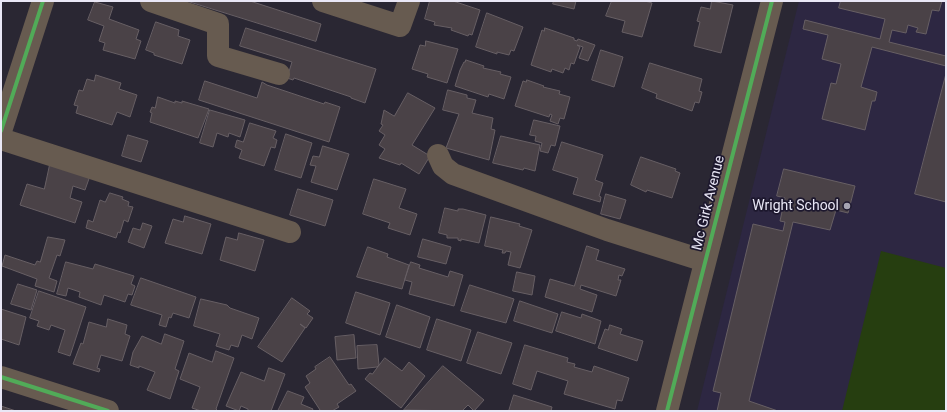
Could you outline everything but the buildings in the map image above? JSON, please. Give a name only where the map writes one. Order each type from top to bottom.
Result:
[{"type":"street","points":[[1,131],[43,1]]},
{"type":"street","points":[[151,1],[218,24],[218,56],[279,74]]},
{"type":"street","points":[[323,1],[400,26],[409,1]]},
{"type":"street","name":"Mc Girk Avenue","points":[[667,411],[772,1]]},
{"type":"street","points":[[1,139],[290,232]]},
{"type":"street","points":[[438,155],[443,166],[453,174],[608,230],[705,260]]},
{"type":"street","points":[[1,377],[108,411]]},
{"type":"shaded area","name":"Wright School","points":[[799,1],[946,1],[946,411],[697,411]]},
{"type":"green space","points":[[881,251],[946,268],[946,411],[842,411]]},
{"type":"cycle path","points":[[1,131],[43,1]]},
{"type":"cycle path","points":[[667,411],[772,1]]},
{"type":"cycle path","points":[[1,377],[108,411]]},
{"type":"place","name":"Wright School","points":[[847,206]]}]
